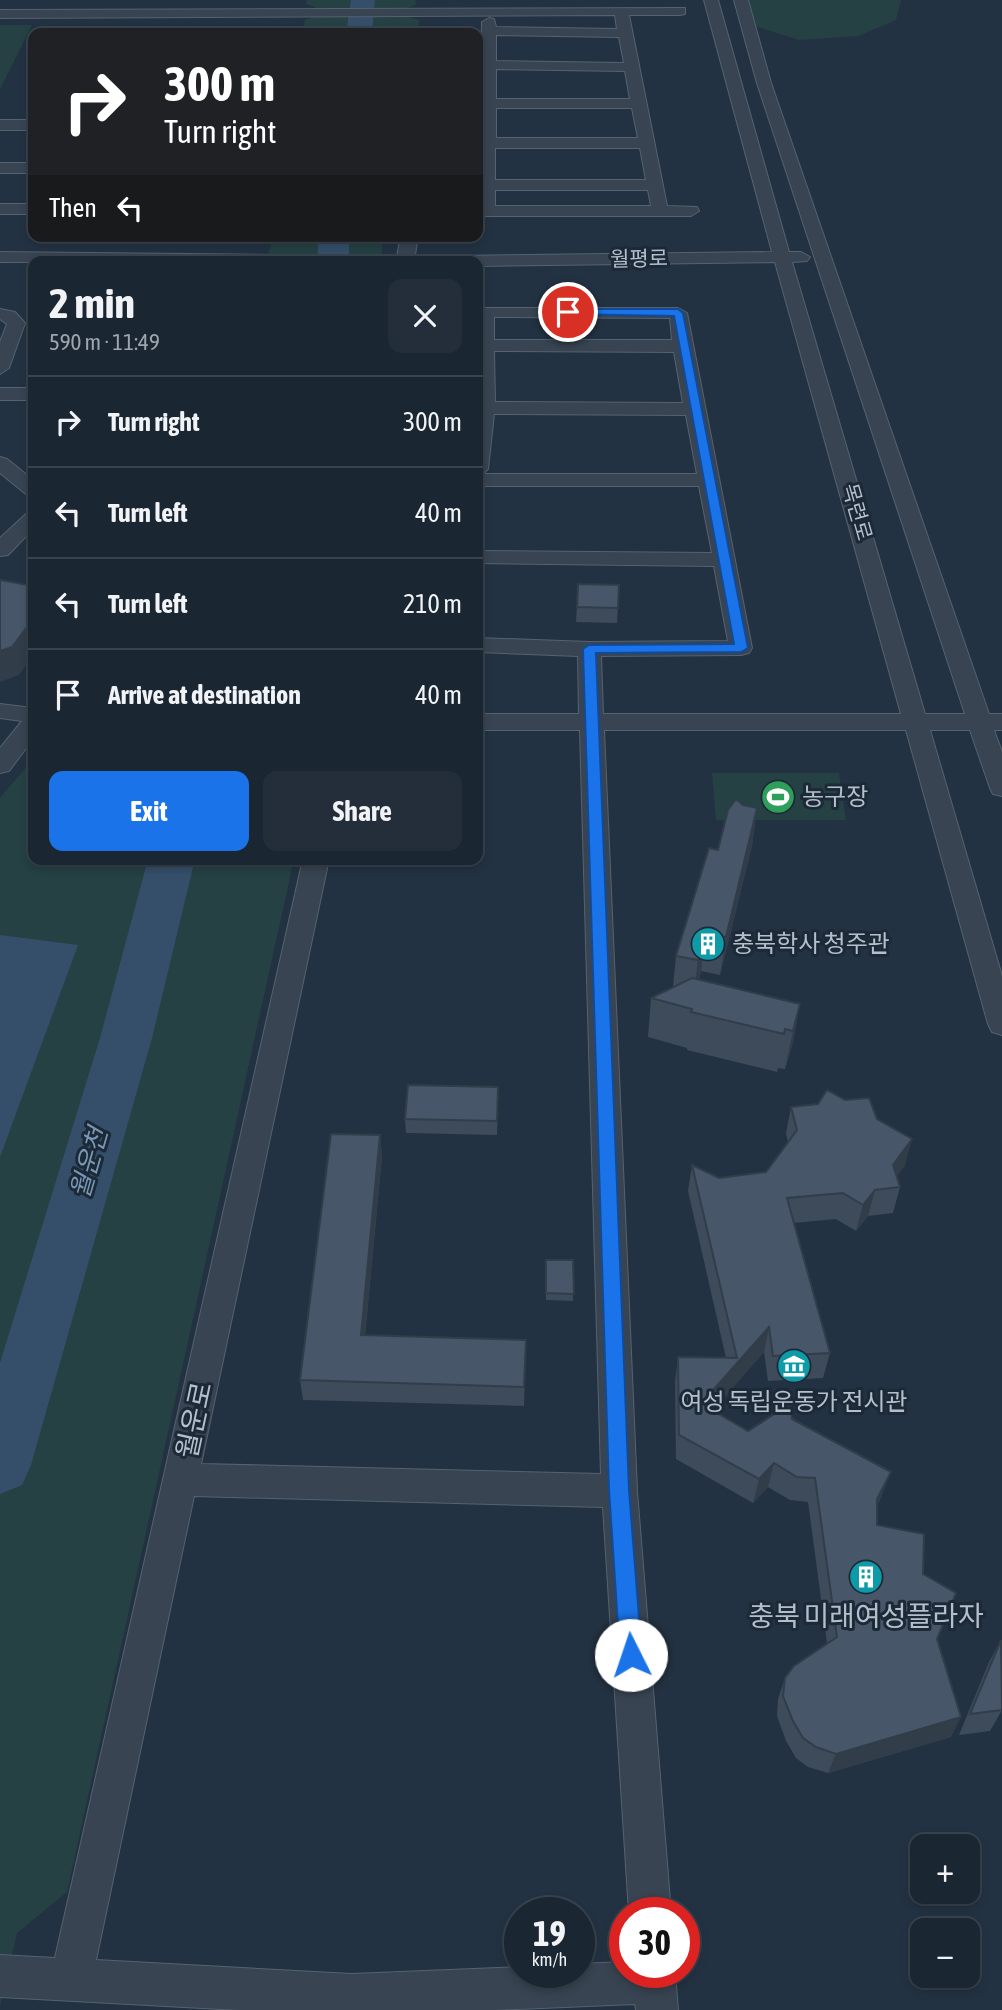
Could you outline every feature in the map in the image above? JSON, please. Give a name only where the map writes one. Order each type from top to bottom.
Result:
[{"type":"street","name":"목련로","points":[[711,0],[731,79],[1002,1024]]},
{"type":"street","name":"목련로","points":[[741,0],[764,83],[991,721],[1002,788]]},
{"type":"street","points":[[69,28],[79,7]]},
{"type":"street","points":[[0,14],[79,7],[314,13],[680,11]]},
{"type":"street","points":[[621,12],[660,211]]},
{"type":"street","points":[[625,33],[489,26],[483,104],[488,143],[483,186],[655,186]]},
{"type":"street","points":[[488,65],[632,67]]},
{"type":"street","points":[[483,104],[639,103]]},
{"type":"street","points":[[0,125],[28,125]]},
{"type":"street","points":[[488,143],[646,143]]},
{"type":"street","points":[[0,168],[28,168]]},
{"type":"street","points":[[0,209],[28,209]]},
{"type":"street","points":[[483,211],[691,211]]},
{"type":"street","name":"월평로","points":[[483,261],[824,256]]},
{"type":"street","points":[[0,257],[28,257]]},
{"type":"street","points":[[483,334],[485,312],[678,313],[682,346],[741,648],[589,649],[483,645]]},
{"type":"street","points":[[0,314],[9,316],[16,323],[0,368]]},
{"type":"street","points":[[483,345],[682,346]]},
{"type":"street","points":[[483,366],[483,425]]},
{"type":"street","points":[[0,394],[28,394]]},
{"type":"street","points":[[485,408],[694,409]]},
{"type":"street","points":[[0,463],[28,486]]},
{"type":"street","points":[[483,480],[708,480]]},
{"type":"street","points":[[0,550],[28,524]]},
{"type":"street","points":[[483,557],[724,561]]},
{"type":"street","points":[[589,649],[619,1490],[649,1897]]},
{"type":"street","points":[[0,711],[28,714]]},
{"type":"street","points":[[483,722],[991,721]]},
{"type":"street","points":[[0,765],[28,729]]},
{"type":"street","name":"월운로","points":[[71,1981],[315,865]]},
{"type":"street","points":[[180,1480],[619,1490]]},
{"type":"street","points":[[0,1976],[352,1995],[655,1988]]},
{"type":"green space","points":[[307,0],[415,0],[416,5],[407,8],[409,17],[419,20],[418,28],[303,28],[305,20],[313,17],[315,7],[306,4]]},
{"type":"green space","points":[[748,0],[901,0],[896,20],[858,36],[799,40],[752,25]]},
{"type":"green space","points":[[0,25],[32,25],[28,28],[0,89]]},
{"type":"green space","points":[[272,242],[383,242],[381,256],[268,256]]},
{"type":"green space","points":[[28,765],[28,865],[293,865],[67,1892],[17,1933],[0,2007],[0,798]]},
{"type":"green space","name":"농구장","points":[[712,773],[839,773],[846,820],[716,820]]},
{"type":"water","points":[[0,935],[78,945],[0,1157]]},
{"type":"building","points":[[0,580],[28,585],[28,626],[12,647],[0,651]]},
{"type":"building","points":[[578,584],[619,585],[618,608],[577,607]]},
{"type":"building","points":[[736,799],[743,805],[757,808],[726,937],[706,933],[698,960],[676,956],[709,848],[718,850],[728,810]]},
{"type":"building","points":[[692,978],[800,1004],[793,1031],[785,1029],[784,1034],[691,1012],[692,1009],[651,998]]},
{"type":"building","points":[[408,1085],[498,1087],[497,1121],[405,1119]]},
{"type":"building","points":[[827,1090],[845,1100],[869,1098],[877,1119],[912,1139],[893,1165],[900,1187],[875,1190],[863,1205],[843,1193],[787,1198],[830,1353],[773,1356],[769,1327],[714,1389],[719,1414],[748,1431],[790,1404],[792,1419],[891,1472],[877,1499],[877,1525],[924,1534],[923,1574],[956,1593],[937,1639],[961,1717],[836,1754],[816,1747],[803,1738],[783,1696],[785,1678],[794,1666],[837,1637],[815,1478],[797,1477],[774,1463],[759,1479],[679,1435],[678,1357],[737,1358],[692,1165],[719,1178],[766,1172],[797,1130],[791,1107],[818,1104]]},
{"type":"building","points":[[331,1134],[380,1135],[361,1335],[526,1340],[524,1387],[300,1380]]},
{"type":"building","points":[[546,1260],[573,1260],[574,1294],[546,1293]]},
{"type":"building","points":[[1001,1640],[1002,1710],[970,1714]]},
{"type":"waterway","name":"월운천","points":[[360,28],[363,0]]},
{"type":"waterway","name":"월운천","points":[[333,256],[334,242]]},
{"type":"waterway","name":"월운천","points":[[0,1465],[126,1038],[170,865]]},
{"type":"place","name":"농구장","points":[[778,797]]},
{"type":"place","name":"충북학사 청주관","points":[[708,944]]},
{"type":"place","name":"여성 독립운동가 전시관","points":[[794,1366]]},
{"type":"place","name":"충북 미래여성플라자","points":[[866,1577]]},
{"type":"route","points":[[568,312],[678,313],[682,346],[741,648],[589,649],[619,1490],[631,1655]]}]
